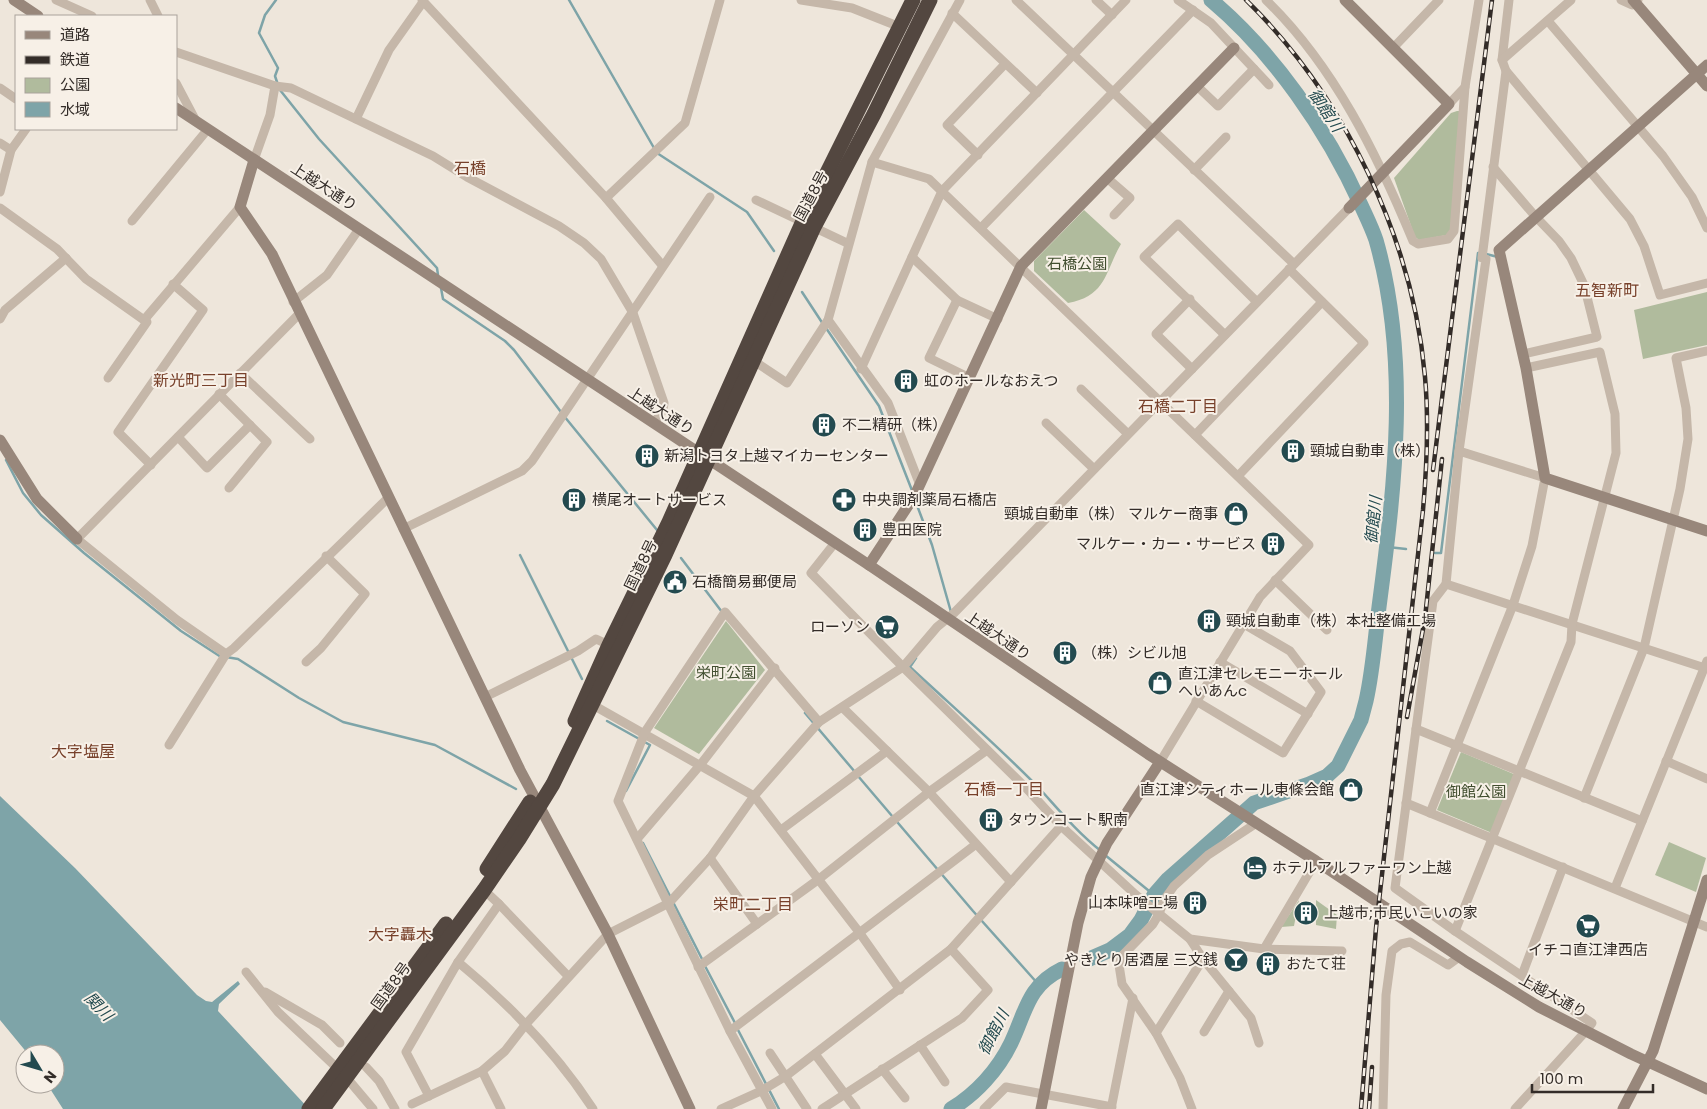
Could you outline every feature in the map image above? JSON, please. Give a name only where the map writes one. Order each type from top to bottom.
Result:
[{"type":"highway","name":"国道8号","points":[[309,1109],[342,1073],[536,800],[553,784],[594,704],[808,224],[913,0]]},
{"type":"highway","name":"国道8号","points":[[378,1024],[484,890],[519,839],[536,800],[562,750],[609,645],[669,522],[754,360],[808,224],[874,114],[930,0]]},
{"type":"highway","name":"国道8号","points":[[323,1109],[342,1073]]},
{"type":"street","points":[[14,0],[36,15]]},
{"type":"street","points":[[56,0],[90,15]]},
{"type":"street","points":[[150,0],[158,15]]},
{"type":"street","points":[[606,198],[685,123],[720,0]]},
{"type":"street","points":[[801,0],[852,8],[900,27]]},
{"type":"street","points":[[754,360],[787,383],[825,326],[872,162],[960,0]]},
{"type":"street","points":[[1016,0],[1292,266],[1322,302],[1364,343],[1238,476]]},
{"type":"street","points":[[1096,0],[1112,15]]},
{"type":"street","points":[[861,368],[942,191],[978,156],[1126,0]]},
{"type":"street","points":[[1178,0],[1210,23],[1269,85]]},
{"type":"street","points":[[1266,0],[1327,72],[1357,122],[1413,241],[1422,245],[1450,237],[1455,227],[1466,87],[1480,0]]},
{"type":"street","points":[[1273,8],[1281,0]]},
{"type":"street","points":[[1394,47],[1439,0]]},
{"type":"street","points":[[1509,0],[1502,60],[1506,71],[1619,204],[1637,231],[1644,246],[1660,295],[1707,284]]},
{"type":"street","points":[[1502,60],[1571,0]]},
{"type":"street","points":[[1621,0],[1628,4],[1636,1],[1707,86]]},
{"type":"street","points":[[356,119],[389,50],[423,1],[606,198],[662,266]]},
{"type":"street","points":[[1352,2],[1449,104]]},
{"type":"street","points":[[981,228],[1193,10]]},
{"type":"street","points":[[952,14],[1037,93]]},
{"type":"street","points":[[1548,21],[1679,177],[1707,228]]},
{"type":"street","points":[[869,565],[920,485],[1022,266],[1234,48]]},
{"type":"street","points":[[178,53],[276,86],[291,88],[433,156],[467,177],[573,234],[601,259],[633,313],[664,403],[654,423]]},
{"type":"street","points":[[978,156],[947,125],[1005,64]]},
{"type":"street","points":[[1484,249],[1499,250],[1534,216],[1590,170],[1707,65]]},
{"type":"street","points":[[1198,86],[1218,106],[1254,69]]},
{"type":"street","points":[[1506,71],[1482,258],[1486,259],[1458,451],[1446,584],[1433,601],[1395,888],[1455,931],[1592,1023],[1515,1109]]},
{"type":"street","points":[[144,320],[240,207],[270,115],[276,86]]},
{"type":"street","points":[[178,87],[196,121]]},
{"type":"street","points":[[412,1104],[482,1071],[505,1051],[568,976],[608,934],[669,903],[710,858],[754,796],[819,722],[903,668],[937,627],[947,620],[1466,87]]},
{"type":"street","points":[[0,88],[15,98]]},
{"type":"street","name":"上越大通り","points":[[178,109],[587,381],[704,456],[834,544],[869,565],[947,620],[1160,762],[1230,805],[1252,822]]},
{"type":"street","points":[[132,221],[208,129]]},
{"type":"street","points":[[0,192],[11,150],[25,130]]},
{"type":"street","points":[[1194,170],[1226,137]]},
{"type":"street","points":[[0,143],[11,150]]},
{"type":"street","points":[[872,162],[928,179],[942,191],[1022,266],[1309,545],[1260,597],[1160,762],[1097,861],[1078,924],[1042,1109]]},
{"type":"street","points":[[1493,167],[1534,216],[1559,241],[1577,270],[1584,284],[1597,337],[1523,354]]},
{"type":"street","points":[[1107,178],[1130,198],[1114,215]]},
{"type":"street","points":[[403,529],[522,471],[532,461],[710,197]]},
{"type":"street","points":[[756,200],[848,243]]},
{"type":"street","points":[[240,207],[272,254],[293,302],[536,800],[608,934],[690,1109]]},
{"type":"street","points":[[0,208],[46,240],[86,279],[147,322],[108,378]]},
{"type":"street","points":[[1226,334],[1144,257],[1178,224],[1257,302]]},
{"type":"street","points":[[293,302],[327,275],[359,229]]},
{"type":"street","points":[[1430,813],[1513,605],[1532,546],[1545,478],[1526,368],[1499,250]]},
{"type":"street","points":[[912,257],[957,300],[998,319]]},
{"type":"street","points":[[0,319],[5,310],[66,258]]},
{"type":"street","points":[[151,465],[118,432],[203,310],[173,284]]},
{"type":"street","points":[[1190,299],[1156,334],[1192,368]]},
{"type":"street","points":[[957,300],[929,358],[970,378]]},
{"type":"street","points":[[1195,435],[1322,302]]},
{"type":"street","points":[[77,538],[299,314]]},
{"type":"street","points":[[825,326],[888,403],[920,485]]},
{"type":"street","points":[[1584,798],[1644,648],[1686,458],[1688,439],[1686,408],[1676,358],[1707,351]]},
{"type":"street","points":[[1455,931],[1567,656],[1572,624],[1616,453],[1617,432],[1615,414],[1600,352],[1526,368]]},
{"type":"street","points":[[240,373],[310,439]]},
{"type":"street","points":[[1081,389],[1128,434]]},
{"type":"street","points":[[219,394],[267,442],[229,488]]},
{"type":"street","points":[[1046,423],[1094,469]]},
{"type":"street","points":[[178,437],[207,468],[250,425]]},
{"type":"street","points":[[0,440],[37,499],[77,538],[177,620],[226,654]]},
{"type":"street","points":[[1458,451],[1707,531]]},
{"type":"street","points":[[169,745],[226,654],[389,496]]},
{"type":"street","points":[[834,544],[811,573],[903,668],[1034,796],[1060,826],[1136,895],[1190,939],[1251,1018],[1259,1043]]},
{"type":"street","points":[[306,662],[321,648],[365,594],[326,556]]},
{"type":"street","points":[[1275,580],[1327,630]]},
{"type":"street","points":[[1446,584],[1644,648],[1706,664],[1615,888]]},
{"type":"street","points":[[772,1109],[698,967],[669,903],[618,801],[645,732],[725,612],[775,668],[819,722]]},
{"type":"street","points":[[1196,701],[1283,753],[1308,714],[1321,692],[1290,650],[1244,624]]},
{"type":"street","points":[[485,696],[578,651],[596,639],[609,645]]},
{"type":"street","points":[[1220,662],[1308,714]]},
{"type":"street","points":[[636,839],[701,764],[775,668]]},
{"type":"street","points":[[594,704],[754,796],[859,932],[900,990]]},
{"type":"street","points":[[842,708],[929,792],[975,845],[1011,882]]},
{"type":"street","points":[[1416,729],[1642,821]]},
{"type":"street","points":[[698,967],[819,879],[929,792],[988,750]]},
{"type":"street","points":[[781,830],[887,751]]},
{"type":"street","points":[[1666,762],[1707,779]]},
{"type":"street","points":[[1406,803],[1707,927]]},
{"type":"street","points":[[1190,1108],[1180,1078],[1156,1033],[1122,984],[1119,965],[1122,956],[1153,924],[1164,900],[1174,886],[1208,855],[1252,822],[1316,861],[1264,949]]},
{"type":"street","points":[[721,1109],[763,1090],[786,1076],[951,949],[1060,826]]},
{"type":"street","points":[[730,1031],[975,845]]},
{"type":"street","points":[[710,858],[757,924]]},
{"type":"street","name":"上越大通り","points":[[1316,861],[1392,914],[1539,1007],[1707,1089]]},
{"type":"street","points":[[1522,975],[1563,867]]},
{"type":"street","points":[[1623,1109],[1649,1062],[1707,880]]},
{"type":"street","points":[[484,890],[568,976]]},
{"type":"street","points":[[428,1096],[406,1052],[458,962],[499,904]]},
{"type":"street","points":[[1190,939],[1264,949],[1342,951]]},
{"type":"street","points":[[1383,1109],[1386,995],[1392,951],[1401,944],[1410,942],[1448,965],[1459,957]]},
{"type":"street","points":[[822,1109],[962,1018],[988,990],[951,949]]},
{"type":"street","points":[[1156,1033],[1203,958]]},
{"type":"street","points":[[458,962],[526,1024],[572,1078],[593,1109]]},
{"type":"street","points":[[340,1043],[322,1025],[262,990],[246,972],[278,1012],[342,1073],[373,1109]]},
{"type":"street","points":[[1204,1032],[1229,991]]},
{"type":"street","points":[[984,1109],[1006,1087],[1112,1108],[1133,998]]},
{"type":"street","points":[[920,1045],[945,1082]]},
{"type":"street","points":[[770,1053],[807,1109]]},
{"type":"street","points":[[815,1054],[856,1109]]},
{"type":"street","points":[[366,1067],[379,1081],[395,1109]]},
{"type":"street","points":[[882,1070],[905,1098]]},
{"type":"street","points":[[482,1071],[501,1109]]},
{"type":"green space","points":[[1460,111],[1451,228],[1447,235],[1419,240],[1415,237],[1394,178],[1451,113]]},
{"type":"green space","name":"石橋公園","points":[[1084,210],[1121,244],[1098,288],[1081,300],[1068,303],[1034,271],[1034,261]]},
{"type":"green space","points":[[1707,292],[1707,345],[1643,359],[1634,310]]},
{"type":"green space","name":"栄町公園","points":[[726,621],[765,670],[699,754],[654,728]]},
{"type":"green space","name":"御館公園","points":[[1461,752],[1516,775],[1492,833],[1437,810]]},
{"type":"green space","points":[[1669,842],[1706,858],[1696,892],[1655,875]]},
{"type":"green space","points":[[1299,900],[1294,926],[1281,927]]},
{"type":"green space","points":[[1316,900],[1337,915],[1336,929],[1316,925]]},
{"type":"water","name":"関川","points":[[0,796],[75,868],[197,995],[206,1001],[212,1002],[238,981],[240,984],[219,1004],[218,1011],[309,1109],[63,1109],[53,1094],[65,1094],[65,1044],[20,1044],[0,1020]]},
{"type":"waterway","points":[[276,0],[265,15],[259,33],[278,68],[275,76],[278,85]]},
{"type":"waterway","points":[[569,0],[654,148]]},
{"type":"waterway","name":"御館川","points":[[1087,960],[1110,950],[1130,935],[1141,920],[1154,895],[1168,879],[1254,803],[1309,784],[1327,776],[1338,766],[1361,720],[1372,666],[1390,515],[1396,423],[1396,377],[1387,285],[1376,240],[1369,222],[1347,177],[1315,121],[1277,68],[1234,21],[1211,0]]},
{"type":"waterway","points":[[280,90],[319,139],[437,268],[438,275]]},
{"type":"waterway","points":[[657,153],[747,212],[774,251]]},
{"type":"waterway","points":[[1435,553],[1441,553],[1478,253],[1480,253]]},
{"type":"waterway","points":[[1486,254],[1498,257]]},
{"type":"waterway","points":[[441,288],[443,299],[505,341],[514,350],[561,412]]},
{"type":"waterway","points":[[802,292],[823,324]]},
{"type":"waterway","points":[[826,328],[879,406],[913,493]]},
{"type":"waterway","points":[[564,416],[657,530]]},
{"type":"waterway","points":[[6,460],[23,493],[41,515],[84,553],[181,631],[221,657]]},
{"type":"waterway","points":[[915,500],[932,545],[951,612]]},
{"type":"waterway","points":[[1388,547],[1406,549]]},
{"type":"waterway","points":[[520,555],[582,679]]},
{"type":"waterway","points":[[681,558],[722,612]]},
{"type":"waterway","points":[[226,657],[238,659],[299,698],[343,722],[435,745],[516,789]]},
{"type":"waterway","points":[[916,658],[910,667],[1008,757],[1076,829],[1101,851]]},
{"type":"waterway","points":[[805,713],[855,772]]},
{"type":"waterway","points":[[607,721],[650,745],[626,791]]},
{"type":"waterway","points":[[858,776],[1039,985]]},
{"type":"waterway","points":[[643,843],[703,961]]},
{"type":"waterway","points":[[1105,855],[1154,895]]},
{"type":"waterway","points":[[705,966],[735,1023]]},
{"type":"waterway","name":"御館川","points":[[951,1109],[978,1089],[993,1072],[1006,1053],[1024,1010],[1034,992],[1041,983],[1062,969]]},
{"type":"waterway","points":[[737,1028],[779,1109]]},
{"type":"railway","points":[[1246,0],[1282,38],[1314,80],[1343,126],[1368,173],[1389,223],[1406,274],[1418,325],[1425,377],[1427,410],[1426,477],[1376,928],[1361,1109]]},
{"type":"railway","points":[[1433,470],[1492,0]]},
{"type":"railway","points":[[1407,717],[1425,618],[1442,459]]},
{"type":"railway","points":[[1369,1109],[1372,1067]]},
{"type":"place","name":"虹のホールなおえつ","points":[[906,381]]},
{"type":"place","name":"不二精研（株）","points":[[824,425]]},
{"type":"place","name":"頸城自動車（株）","points":[[1293,451]]},
{"type":"place","name":"新潟トヨタ上越マイカーセンター","points":[[647,456]]},
{"type":"place","name":"横尾オートサービス","points":[[574,500]]},
{"type":"place","name":"中央調剤薬局石橋店","points":[[844,500]]},
{"type":"place","name":"頸城自動車（株） マルケー商事","points":[[1236,514]]},
{"type":"place","name":"豊田医院","points":[[865,530]]},
{"type":"place","name":"マルケー・カー・サービス","points":[[1273,544]]},
{"type":"place","name":"石橋簡易郵便局","points":[[675,582]]},
{"type":"place","name":"頸城自動車（株）本社整備工場","points":[[1209,621]]},
{"type":"place","name":"ローソン","points":[[887,627]]},
{"type":"place","name":"（株）シビル旭","points":[[1065,653]]},
{"type":"place","name":"直江津セレモニーホール へいあんc","points":[[1160,683]]},
{"type":"place","name":"直江津シティホール東條会館","points":[[1351,790]]},
{"type":"place","name":"タウンコート駅南","points":[[991,820]]},
{"type":"place","name":"ホテルアルファーワン上越","points":[[1255,868]]},
{"type":"place","name":"山本味噌工場","points":[[1195,903]]},
{"type":"place","name":"上越市;市民いこいの家","points":[[1306,913]]},
{"type":"place","name":"イチコ直江津西店","points":[[1588,926]]},
{"type":"place","name":"やきとり居酒屋 三文銭","points":[[1236,960]]},
{"type":"place","name":"おたて荘","points":[[1268,964]]},
{"type":"district","name":"石橋","points":[[470,168]]},
{"type":"district","name":"五智新町","points":[[1607,290]]},
{"type":"district","name":"新光町三丁目","points":[[201,380]]},
{"type":"district","name":"石橋二丁目","points":[[1178,406]]},
{"type":"district","name":"大字塩屋","points":[[83,751]]},
{"type":"district","name":"石橋一丁目","points":[[1004,789]]},
{"type":"district","name":"栄町二丁目","points":[[753,904]]},
{"type":"district","name":"大字轟木","points":[[400,934]]}]
